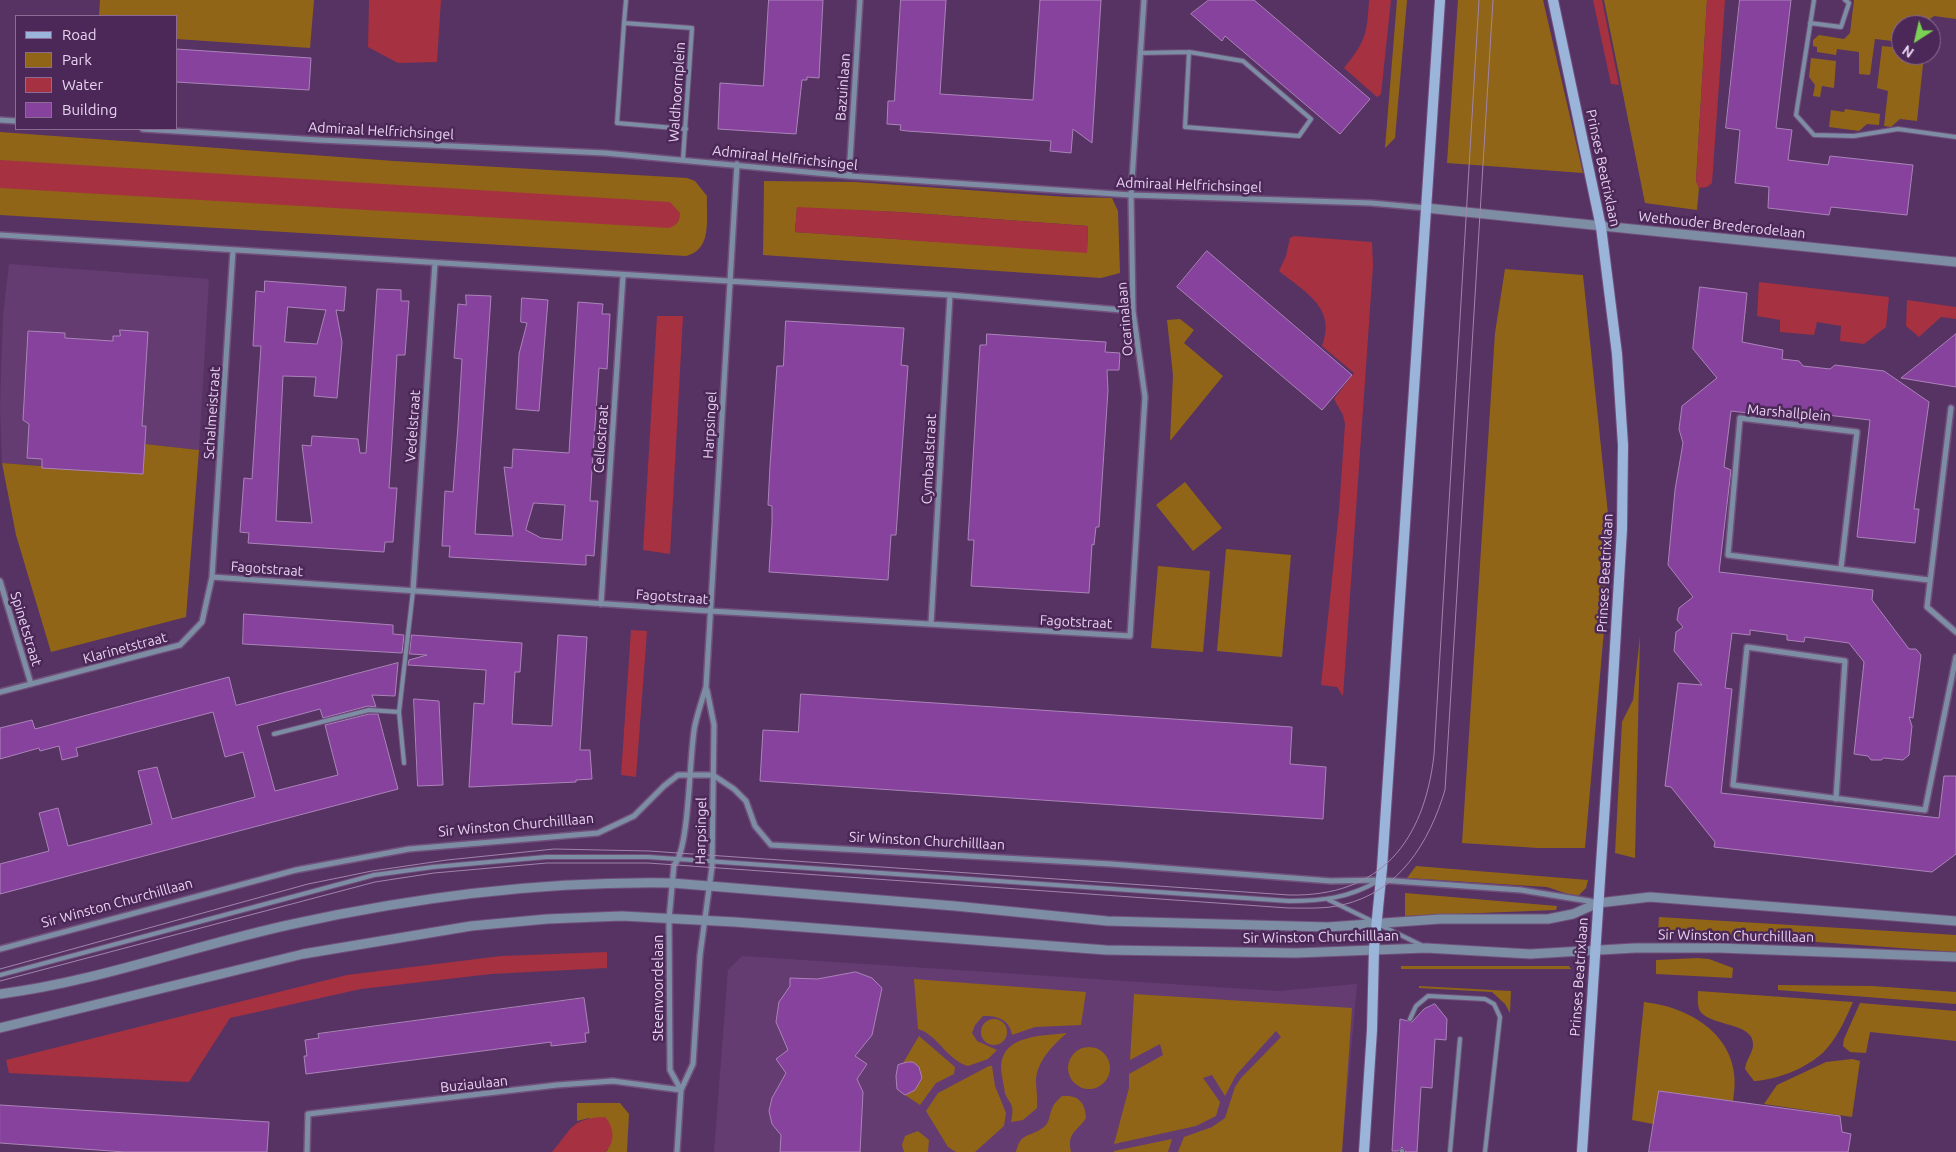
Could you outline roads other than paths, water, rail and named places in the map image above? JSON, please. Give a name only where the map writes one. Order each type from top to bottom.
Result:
[{"type":"main road","points":[[1364,1152],[1372,1030],[1374,949],[1381,880],[1440,0]]},
{"type":"main road","name":"Prinses Beatrixlaan","points":[[1553,0],[1601,226],[1617,354],[1623,445],[1622,529],[1582,1152]]},
{"type":"street","name":"Bazuinlaan","points":[[849,176],[860,0]]},
{"type":"street","name":"Ocarinalaan","points":[[1130,636],[1145,397],[1134,311],[1131,195],[1144,0]]},
{"type":"street","points":[[0,120],[15,121]]},
{"type":"street","name":"Admiraal Helfrichsingel","points":[[159,130],[319,140],[605,152],[849,176],[1131,195],[1371,203],[1426,208]]},
{"type":"street","name":"Harpsingel","points":[[672,883],[674,865],[680,860],[695,725],[706,687],[737,164]]},
{"type":"street","name":"Wethouder Brederodelaan","points":[[1426,208],[1956,262]]},
{"type":"street","points":[[0,235],[623,276],[950,295],[1134,311]]},
{"type":"street","name":"Schalmeistraat","points":[[212,577],[233,250]]},
{"type":"street","name":"Vedelstraat","points":[[414,591],[435,263]]},
{"type":"street","name":"Cellostraat","points":[[601,604],[623,276]]},
{"type":"street","name":"Cymbaalstraat","points":[[931,624],[950,295]]},
{"type":"street","points":[[1951,408],[1927,607],[1956,632]]},
{"type":"street","name":"Marshallplein","points":[[1841,568],[1857,432],[1740,418],[1728,555],[1929,580]]},
{"type":"street","name":"Fagotstraat","points":[[212,577],[601,604],[1130,636]]},
{"type":"street","name":"Klarinetstraat","points":[[0,692],[180,645],[202,622],[212,577]]},
{"type":"street","name":"Spinetstraat","points":[[0,581],[31,684]]},
{"type":"street","points":[[1836,799],[1845,661],[1747,647],[1733,785],[1836,799],[1925,810],[1956,658]]},
{"type":"street","name":"Harpsingel","points":[[706,687],[714,725],[710,887]]},
{"type":"street","name":"Sir Winston Churchilllaan","points":[[0,950],[305,868],[409,849],[598,833],[634,816],[678,775],[689,774],[713,775],[734,789],[746,801],[755,826],[771,845],[1120,865],[1331,881],[1381,880],[1520,890],[1598,903],[1650,897],[1956,921]]},
{"type":"street","name":"Sir Winston Churchilllaan","points":[[0,994],[72,982],[293,924],[432,899],[548,887],[672,883],[955,906],[1107,921],[1320,927],[1440,920],[1548,919],[1573,914],[1598,903]]},
{"type":"street","name":"Steenvoordelaan","points":[[672,883],[669,919],[670,1070],[681,1090]]},
{"type":"street","points":[[676,1152],[681,1090],[693,1064],[699,963],[710,887]]},
{"type":"street","name":"Sir Winston Churchilllaan","points":[[0,1028],[303,954],[470,926],[547,918],[622,916],[704,920],[1106,950],[1296,953],[1426,948],[1530,954],[1635,948],[1719,948],[1956,957]]},
{"type":"street","name":"Buziaulaan","points":[[307,1152],[308,1114],[566,1084],[613,1081],[681,1090]]},
{"type":"lane","points":[[626,0],[617,123],[686,129]]},
{"type":"lane","points":[[1814,0],[1796,115],[1814,134],[1854,136],[1898,129],[1956,136]]},
{"type":"lane","points":[[1810,23],[1842,27],[1849,3],[1845,0]]},
{"type":"lane","name":"Waldhoornplein","points":[[624,23],[692,28],[683,159]]},
{"type":"lane","points":[[1141,53],[1189,52],[1243,61],[1311,119],[1299,136],[1184,127],[1189,52]]},
{"type":"lane","points":[[404,763],[399,712],[414,591]]},
{"type":"lane","points":[[274,734],[370,710],[399,712]]},
{"type":"lane","name":"Sir Winston Churchilllaan","points":[[0,975],[374,875],[433,867],[546,857],[648,857],[1289,901],[1329,900],[1354,895],[1381,880]]},
{"type":"lane","name":"Sir Winston Churchilllaan","points":[[1329,900],[1426,948]]},
{"type":"lane","points":[[1410,1019],[1416,1006],[1428,996],[1485,999],[1494,1004],[1500,1017],[1485,1152]]},
{"type":"lane","points":[[1450,1152],[1460,1039]]},
{"type":"water","points":[[369,0],[441,0],[437,62],[398,63],[368,47]]},
{"type":"water","points":[[1369,0],[1391,0],[1381,94],[1377,97],[1344,68],[1357,51],[1364,37]]},
{"type":"water","points":[[1593,0],[1602,0],[1619,85],[1611,84]]},
{"type":"water","points":[[1707,0],[1725,0],[1712,183],[1707,187],[1699,188],[1696,181]]},
{"type":"water","points":[[0,160],[670,202],[680,213],[680,216],[678,223],[669,228],[0,188]]},
{"type":"water","points":[[797,207],[899,212],[1088,226],[1087,253],[795,232]]},
{"type":"water","points":[[1294,236],[1372,242],[1373,266],[1343,696],[1337,687],[1321,685],[1339,511],[1345,424],[1343,415],[1334,399],[1354,373],[1322,346],[1326,333],[1325,321],[1322,311],[1316,302],[1279,271],[1286,256],[1290,238]]},
{"type":"water","points":[[1759,282],[1889,297],[1886,327],[1864,344],[1840,341],[1841,326],[1817,322],[1814,335],[1780,332],[1780,320],[1757,316]]},
{"type":"water","points":[[1907,300],[1956,307],[1956,319],[1941,317],[1919,337],[1906,326]]},
{"type":"water","points":[[657,316],[683,316],[670,554],[643,550]]},
{"type":"water","points":[[631,630],[647,631],[636,777],[621,775]]},
{"type":"water","points":[[607,952],[607,968],[491,974],[361,989],[230,1018],[189,1082],[9,1073],[6,1060],[347,975],[501,956]]},
{"type":"water","points":[[605,1117],[612,1130],[612,1139],[609,1148],[605,1152],[552,1152],[573,1126],[579,1122]]},
{"type":"tram line","points":[[0,969],[308,884],[372,871],[447,860],[554,849],[649,851],[1289,895],[1321,893],[1349,886],[1373,874],[1392,858],[1408,838],[1420,813],[1429,786],[1434,755],[1479,0]]},
{"type":"tram line","points":[[0,981],[375,882],[434,873],[547,863],[648,863],[1288,908],[1322,908],[1342,905],[1362,899],[1380,889],[1409,862],[1420,846],[1430,828],[1445,790],[1493,0]]}]
